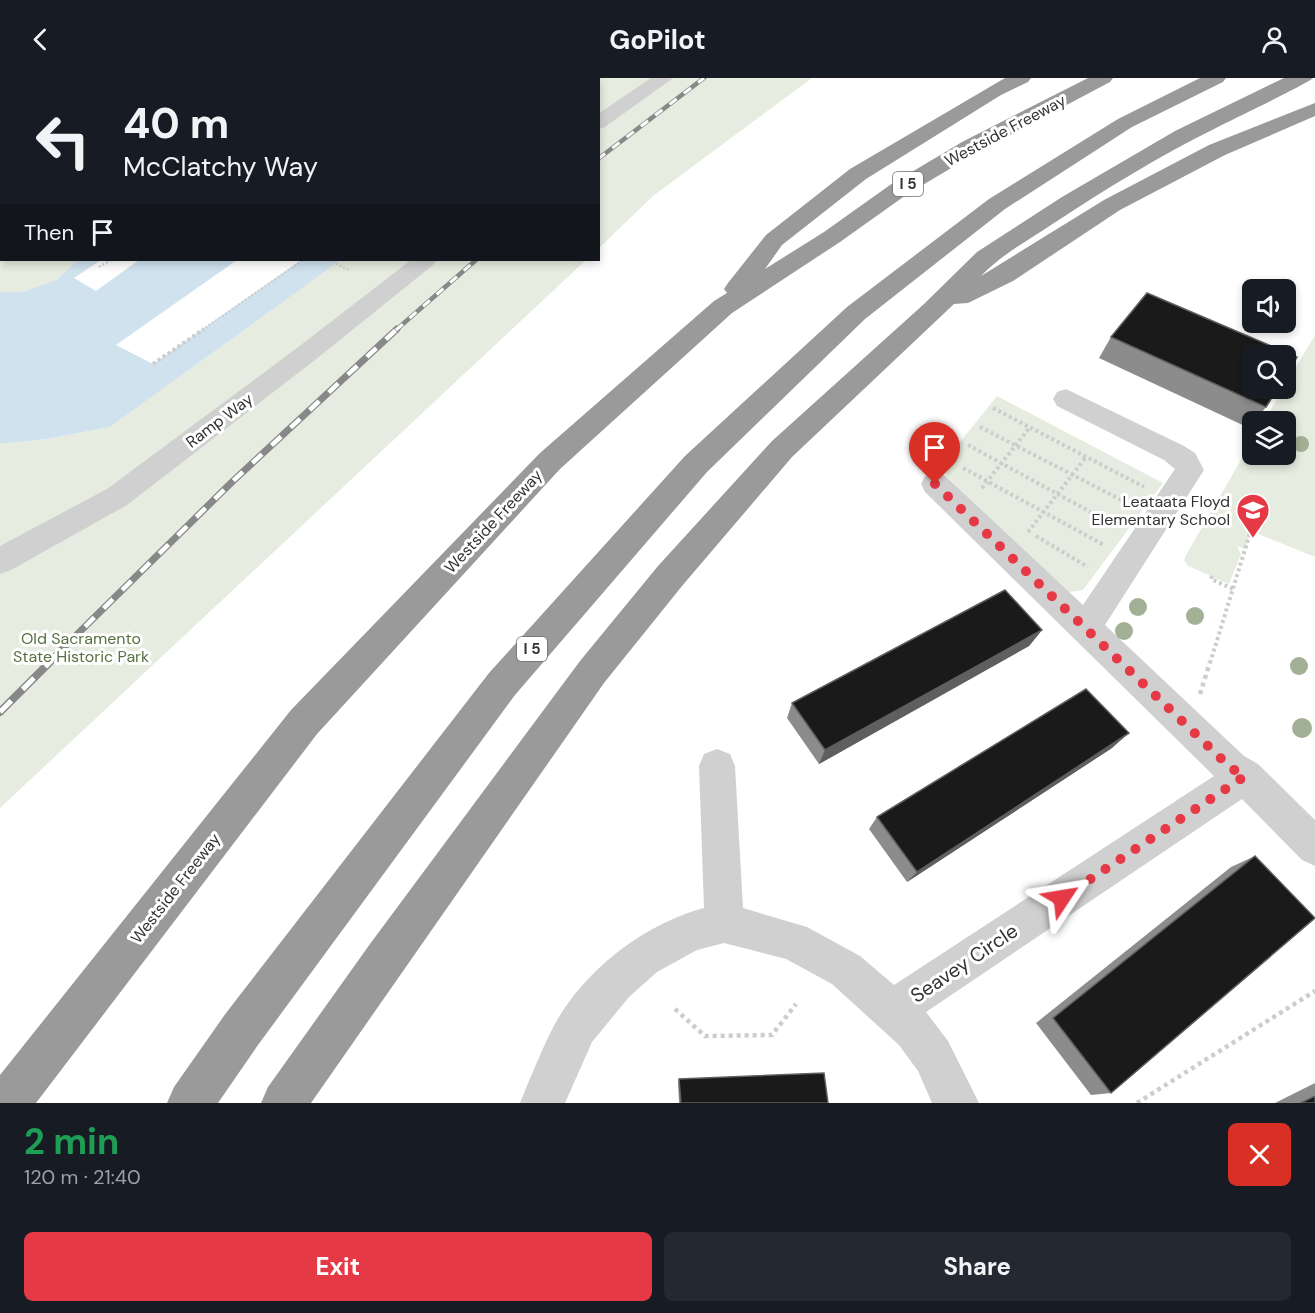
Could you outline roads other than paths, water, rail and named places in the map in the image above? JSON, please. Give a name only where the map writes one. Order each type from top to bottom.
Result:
[{"type":"highway","points":[[723,307],[774,240],[858,174],[994,91],[1021,78]]},
{"type":"highway","name":"Westside Freeway","points":[[6,1103],[304,722],[550,460],[723,307],[832,237],[898,190],[959,153],[1103,78]]},
{"type":"highway","name":"I 5","points":[[190,1103],[242,1029],[502,684],[696,464],[856,313],[997,204],[1125,123],[1216,78]]},
{"type":"highway","points":[[284,1103],[592,672],[669,576],[782,449],[933,310],[986,257],[1070,202],[1183,136],[1284,85],[1303,78]]},
{"type":"highway","points":[[933,310],[1004,274],[1112,205],[1217,150],[1315,110]]},
{"type":"street","points":[[600,122],[663,78]]},
{"type":"street","name":"Ramp Way","points":[[0,561],[117,497],[306,354],[423,261]]},
{"type":"street","points":[[1066,399],[1174,453],[1185,460],[1190,470],[1085,628]]},
{"type":"street","points":[[948,476],[1085,628],[1231,768],[1245,776],[1315,846]]},
{"type":"street","points":[[542,1103],[576,1028],[614,982],[644,958],[690,933],[724,923],[717,766]]},
{"type":"street","name":"Seavey Circle","points":[[893,1010],[1245,776]]},
{"type":"street","name":"Seavey Circle","points":[[724,923],[793,942],[846,970],[915,1030],[933,1056],[957,1103]]},
{"type":"water","points":[[77,261],[340,261],[110,427],[47,439],[0,444],[0,292],[22,292],[56,280]]},
{"type":"railway","points":[[600,157],[704,78]]},
{"type":"railway","points":[[396,330],[475,261]]},
{"type":"railway","points":[[48,663],[233,481],[397,329]]},
{"type":"railway","points":[[0,712],[50,662]]},
{"type":"place","name":"Leataata Floyd Elementary School","points":[[1253,539]]},
{"type":"park label","name":"Old Sacramento State Historic Park","points":[[81,647]]}]
